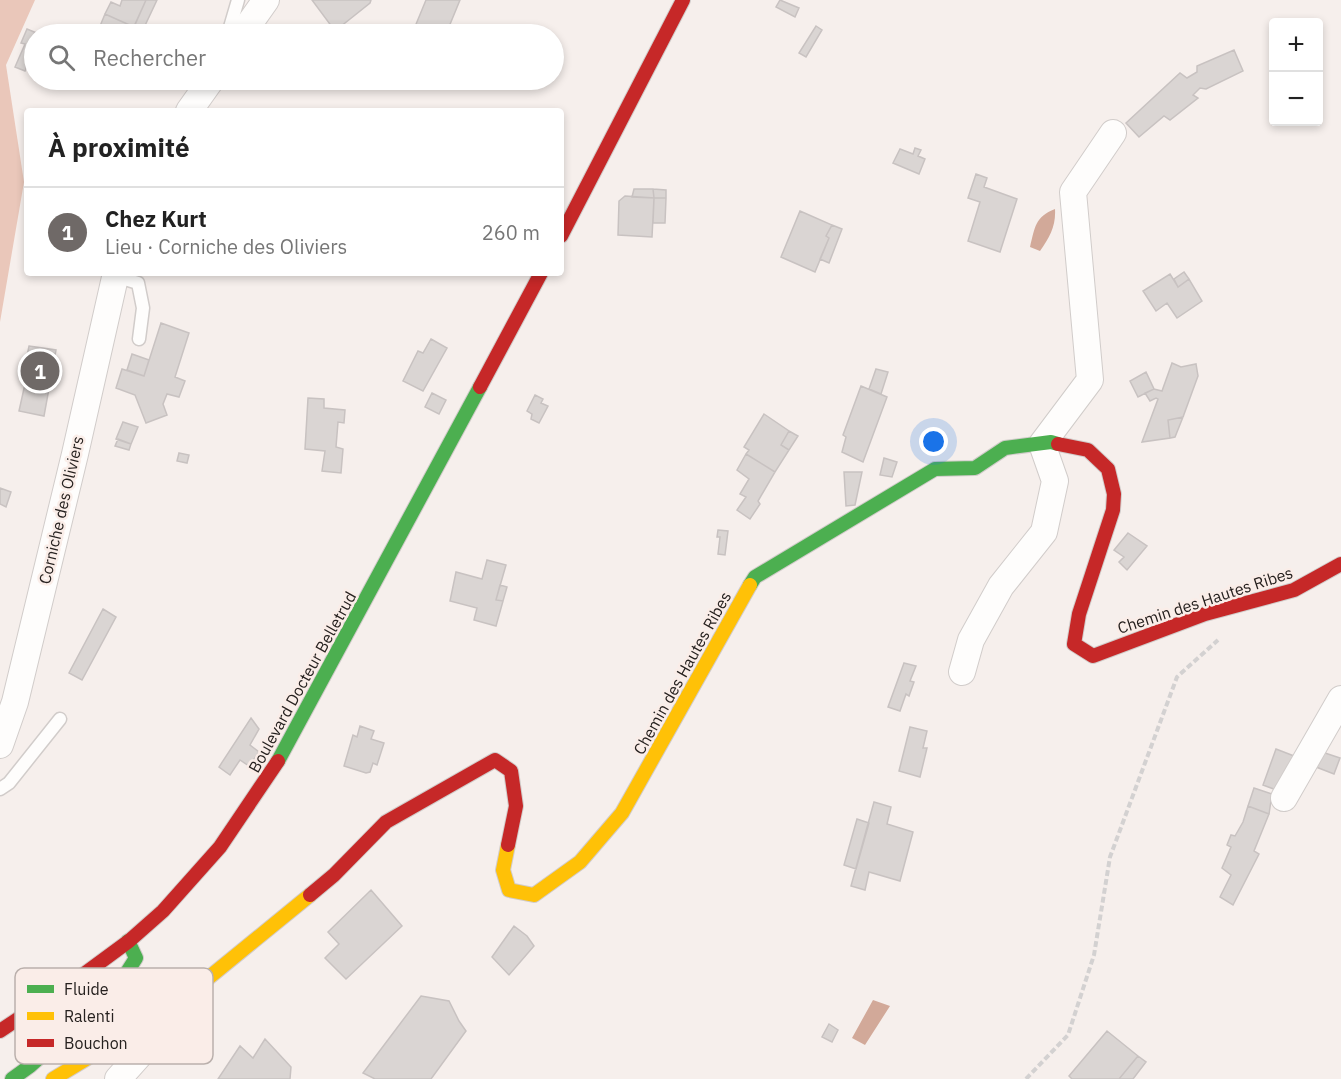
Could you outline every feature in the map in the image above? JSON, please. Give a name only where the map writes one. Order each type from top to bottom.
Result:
[{"type":"street","points":[[249,24],[266,0]]},
{"type":"street","points":[[564,231],[683,0]]},
{"type":"street","points":[[191,108],[204,90]]},
{"type":"street","points":[[962,672],[970,640],[996,595],[1044,532],[1055,481],[1042,444],[1090,380],[1073,192],[1113,133]]},
{"type":"street","name":"Corniche des Oliviers","points":[[0,746],[15,702],[75,454],[115,276]]},
{"type":"street","name":"Boulevard Docteur Belletrud","points":[[92,968],[142,931],[184,890],[218,851],[254,802],[284,752],[539,276]]},
{"type":"street","name":"Chemin des Hautes Ribes","points":[[213,974],[334,875],[386,822],[495,760],[511,771],[516,806],[503,870],[509,890],[534,895],[580,862],[622,813],[755,577],[935,469],[975,468],[1005,448],[1051,442],[1088,450],[1108,469],[1114,494],[1113,510],[1079,614],[1074,644],[1093,656],[1205,614],[1294,590],[1341,564]]},
{"type":"street","points":[[1284,798],[1341,699]]},
{"type":"street","points":[[128,941],[136,958],[130,968]]},
{"type":"street","name":"Boulevard Docteur Belletrud","points":[[0,1031],[15,1021]]},
{"type":"street","points":[[12,1079],[32,1064]]},
{"type":"street","name":"Chemin des Hautes Ribes","points":[[53,1079],[78,1064]]},
{"type":"street","points":[[118,1079],[131,1064]]},
{"type":"lane","points":[[231,24],[238,0]]},
{"type":"lane","points":[[120,276],[138,283],[143,308],[139,339]]},
{"type":"lane","points":[[0,789],[9,783],[60,719]]},
{"type":"path","points":[[1026,1079],[1068,1035],[1095,955],[1110,857],[1178,677],[1222,636]]},
{"type":"shaded area","points":[[0,0],[35,0],[6,65],[24,182],[0,322]]},
{"type":"shaded area","points":[[1055,209],[1053,226],[1044,246],[1040,251],[1030,247],[1040,219]]},
{"type":"shaded area","points":[[873,1000],[890,1006],[865,1045],[852,1038]]},
{"type":"building","points":[[122,0],[146,0],[135,24],[127,24],[105,14],[111,2],[120,6]]},
{"type":"building","points":[[146,0],[157,0],[146,24],[135,24]]},
{"type":"building","points":[[312,0],[371,0],[344,24],[330,24]]},
{"type":"building","points":[[426,0],[460,0],[450,24],[416,24]]},
{"type":"building","points":[[780,0],[799,8],[795,17],[776,7]]},
{"type":"building","points":[[105,14],[127,24],[101,24]]},
{"type":"building","points":[[816,26],[822,30],[806,57],[799,53]]},
{"type":"building","points":[[24,46],[24,71],[15,67]]},
{"type":"building","points":[[1234,50],[1243,71],[1206,89],[1200,88],[1193,95],[1198,98],[1170,120],[1164,116],[1139,137],[1126,123],[1180,73],[1187,78],[1197,72],[1197,66]]},
{"type":"building","points":[[915,148],[921,150],[918,156],[925,159],[919,174],[893,163],[900,149],[913,154]]},
{"type":"building","points":[[976,174],[987,178],[984,187],[1017,199],[1000,252],[968,241],[980,202],[968,198]]},
{"type":"building","points":[[634,189],[653,189],[654,198],[632,197]]},
{"type":"building","points":[[653,189],[666,190],[666,198],[654,198]]},
{"type":"building","points":[[625,196],[654,198],[652,237],[618,235],[619,201]]},
{"type":"building","points":[[654,198],[666,198],[665,223],[653,223]]},
{"type":"building","points":[[800,211],[832,225],[826,236],[829,238],[815,272],[781,257]]},
{"type":"building","points":[[832,225],[842,229],[829,263],[820,259],[829,238],[826,236]]},
{"type":"building","points":[[1184,272],[1189,279],[1178,287],[1174,279]]},
{"type":"building","points":[[1170,274],[1178,287],[1189,279],[1202,301],[1177,318],[1167,303],[1156,311],[1143,291]]},
{"type":"building","points":[[161,323],[189,333],[175,377],[185,381],[179,397],[167,394],[163,404],[167,415],[146,423],[135,395],[116,388],[122,369],[144,376]]},
{"type":"building","points":[[431,339],[447,348],[423,391],[403,381],[418,351],[423,353]]},
{"type":"building","points":[[29,346],[56,350],[44,416],[19,411],[31,357],[27,356]]},
{"type":"building","points":[[132,354],[149,360],[144,376],[127,370]]},
{"type":"building","points":[[1172,363],[1181,367],[1196,364],[1198,376],[1183,417],[1168,420],[1170,438],[1142,442],[1158,399],[1150,401],[1145,393],[1154,389],[1162,391]]},
{"type":"building","points":[[876,369],[888,372],[881,394],[869,389]]},
{"type":"building","points":[[1146,372],[1154,389],[1138,397],[1130,381]]},
{"type":"building","points":[[861,386],[887,397],[863,462],[842,452],[846,437],[843,435]]},
{"type":"building","points":[[432,393],[446,400],[439,414],[425,407]]},
{"type":"building","points":[[535,395],[543,399],[541,403],[548,406],[539,423],[531,419],[532,414],[527,411]]},
{"type":"building","points":[[308,398],[324,399],[324,408],[345,410],[344,423],[338,422],[336,447],[343,449],[341,473],[322,471],[325,451],[305,449]]},
{"type":"building","points":[[764,414],[789,431],[781,445],[789,450],[775,472],[746,454],[749,450],[744,447]]},
{"type":"building","points":[[1183,417],[1175,437],[1170,438],[1168,420]]},
{"type":"building","points":[[123,422],[138,427],[131,444],[116,439]]},
{"type":"building","points":[[789,431],[798,436],[789,450],[781,445]]},
{"type":"building","points":[[118,439],[131,444],[129,450],[115,446]]},
{"type":"building","points":[[179,453],[189,455],[187,463],[177,461]]},
{"type":"building","points":[[746,454],[775,472],[750,519],[737,510],[746,497],[740,494],[749,479],[737,470]]},
{"type":"building","points":[[884,458],[897,462],[892,477],[880,475]]},
{"type":"building","points":[[844,472],[862,472],[855,505],[846,506]]},
{"type":"building","points":[[0,488],[11,492],[6,507],[0,504]]},
{"type":"building","points":[[718,530],[728,531],[725,555],[718,554],[720,537],[717,537]]},
{"type":"building","points":[[1128,533],[1147,546],[1127,570],[1119,562],[1124,557],[1114,550]]},
{"type":"building","points":[[487,560],[506,565],[496,600],[503,601],[496,626],[474,620],[477,608],[450,601],[456,572],[482,579]]},
{"type":"building","points":[[500,585],[507,587],[503,601],[496,600]]},
{"type":"building","points":[[103,609],[116,617],[82,680],[69,673]]},
{"type":"building","points":[[904,663],[916,666],[910,681],[914,682],[909,696],[906,694],[900,711],[888,707]]},
{"type":"building","points":[[251,718],[259,729],[250,745],[259,752],[249,766],[240,760],[230,775],[219,767]]},
{"type":"building","points":[[360,726],[374,731],[371,739],[384,743],[377,765],[373,763],[370,772],[366,773],[344,766],[353,735],[357,737]]},
{"type":"building","points":[[910,727],[927,731],[923,748],[927,748],[920,777],[899,771]]},
{"type":"building","points":[[1276,749],[1294,756],[1279,791],[1263,785]]},
{"type":"building","points":[[1319,751],[1340,758],[1334,774],[1311,765]]},
{"type":"building","points":[[1254,788],[1272,794],[1269,814],[1248,806]]},
{"type":"building","points":[[874,802],[891,807],[887,824],[913,832],[900,881],[869,872],[865,890],[851,886]]},
{"type":"building","points":[[1248,806],[1269,814],[1254,851],[1259,854],[1233,905],[1220,897],[1231,875],[1222,868],[1231,847],[1227,845],[1231,835],[1235,836]]},
{"type":"building","points":[[857,819],[869,823],[856,869],[844,865]]},
{"type":"building","points":[[371,890],[402,926],[346,979],[325,958],[339,944],[328,932]]},
{"type":"building","points":[[514,926],[527,936],[534,946],[509,975],[492,957]]},
{"type":"building","points":[[421,996],[449,1001],[466,1031],[431,1079],[375,1079],[363,1073]]},
{"type":"building","points":[[829,1024],[838,1030],[832,1042],[822,1037]]},
{"type":"building","points":[[1107,1031],[1138,1056],[1119,1079],[1072,1079],[1069,1076]]},
{"type":"building","points":[[265,1039],[291,1067],[290,1079],[218,1079],[240,1046],[253,1058]]},
{"type":"building","points":[[1138,1056],[1146,1062],[1133,1079],[1119,1079]]},
{"type":"traffic: fast","points":[[278,761],[480,387]]},
{"type":"traffic: fast","points":[[750,585],[755,577],[935,469],[975,468],[1005,448],[1051,442],[1058,444]]},
{"type":"traffic: fast","points":[[128,941],[136,958],[130,968]]},
{"type":"traffic: fast","points":[[12,1079],[32,1064]]},
{"type":"traffic: slow","points":[[508,845],[503,870],[509,890],[534,895],[580,862],[622,813],[750,585]]},
{"type":"traffic: slow","points":[[213,974],[310,895]]},
{"type":"traffic: slow","points":[[53,1079],[78,1064]]},
{"type":"traffic: jam","points":[[564,230],[683,0]]},
{"type":"traffic: jam","points":[[480,387],[539,276]]},
{"type":"traffic: jam","points":[[1058,444],[1088,450],[1108,469],[1114,494],[1113,510],[1079,614],[1074,644],[1093,656],[1205,614],[1294,590],[1341,564]]},
{"type":"traffic: jam","points":[[310,895],[334,875],[386,822],[495,760],[511,771],[516,806],[508,845]]},
{"type":"traffic: jam","points":[[92,968],[129,941],[163,911],[220,847],[278,761]]},
{"type":"traffic: jam","points":[[0,1031],[15,1021]]},
{"type":"place","name":"Chez Kurt","points":[[40,371]]}]
